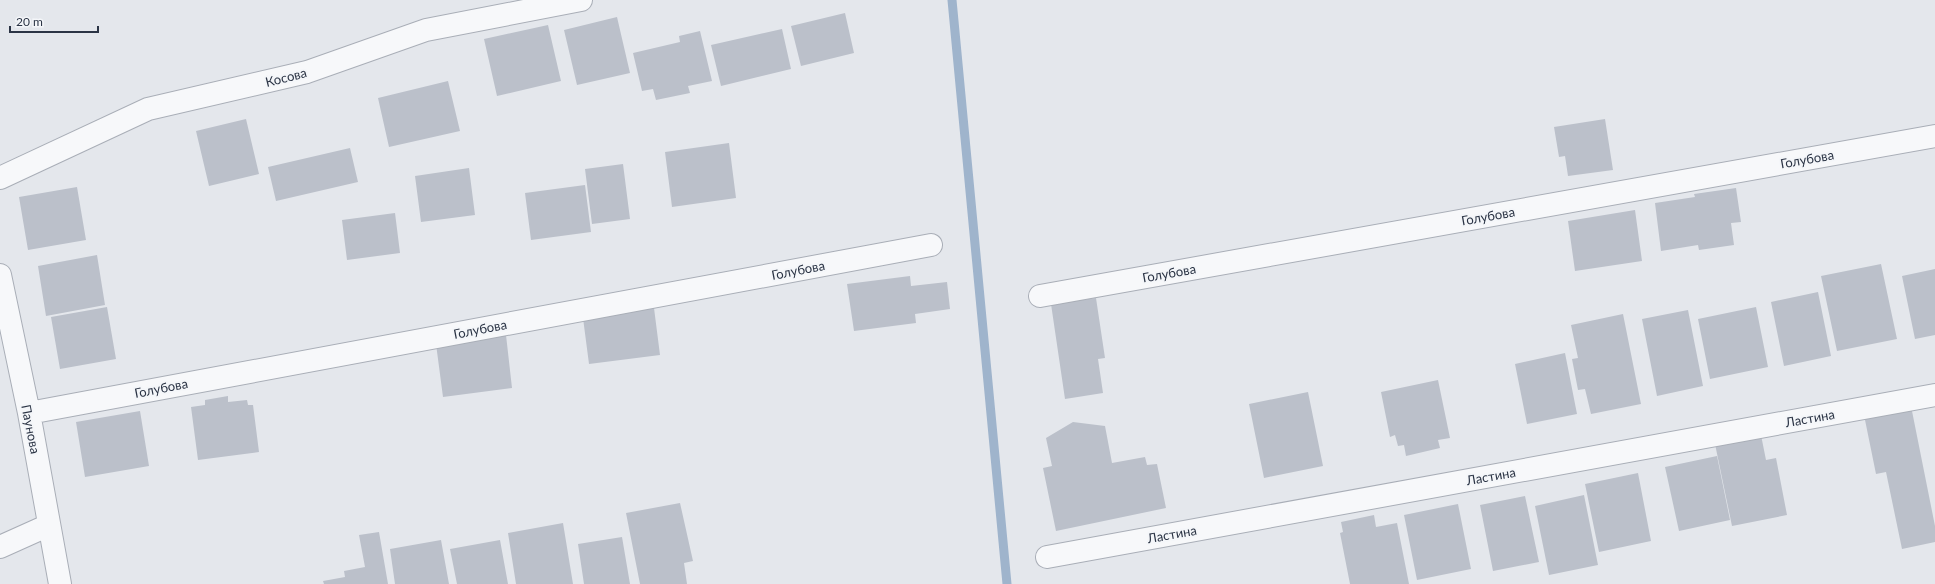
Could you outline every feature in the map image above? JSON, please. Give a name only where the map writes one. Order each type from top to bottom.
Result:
[{"type":"street","name":"Косова","points":[[0,178],[148,109],[306,72],[426,30],[581,0]]},
{"type":"street","name":"Голубова","points":[[1040,296],[1935,136]]},
{"type":"street","name":"Голубова","points":[[29,413],[931,245]]},
{"type":"street","name":"Паунова","points":[[0,275],[29,413],[60,584]]},
{"type":"street","name":"Ластина","points":[[1047,557],[1935,395]]},
{"type":"street","points":[[0,547],[50,525]]},
{"type":"building","points":[[845,13],[854,53],[801,66],[791,26]]},
{"type":"building","points":[[617,17],[630,73],[577,85],[564,30]]},
{"type":"building","points":[[548,25],[561,81],[497,96],[484,39]]},
{"type":"building","points":[[782,29],[791,69],[721,86],[711,45]]},
{"type":"building","points":[[700,31],[712,81],[688,86],[690,93],[656,100],[653,89],[642,91],[633,53],[680,42],[679,36]]},
{"type":"building","points":[[448,81],[460,131],[389,147],[378,98]]},
{"type":"building","points":[[246,119],[259,174],[209,186],[196,131]]},
{"type":"building","points":[[1605,119],[1613,170],[1568,176],[1565,156],[1559,157],[1554,127]]},
{"type":"building","points":[[729,143],[736,198],[672,207],[665,152]]},
{"type":"building","points":[[350,148],[358,182],[276,201],[268,167]]},
{"type":"building","points":[[623,164],[630,219],[592,224],[585,169]]},
{"type":"building","points":[[469,168],[475,215],[421,222],[415,176]]},
{"type":"building","points":[[585,185],[591,232],[531,240],[525,193]]},
{"type":"building","points":[[77,187],[86,240],[28,250],[19,197]]},
{"type":"building","points":[[1736,188],[1741,222],[1731,223],[1734,245],[1699,250],[1698,245],[1661,251],[1655,203],[1695,197],[1694,194]]},
{"type":"building","points":[[1635,210],[1642,261],[1575,271],[1568,221]]},
{"type":"building","points":[[395,213],[400,253],[347,260],[342,220]]},
{"type":"building","points":[[97,255],[105,305],[46,316],[38,266]]},
{"type":"building","points":[[1881,264],[1897,339],[1837,351],[1821,276]]},
{"type":"building","points":[[1935,269],[1935,335],[1915,339],[1902,276]]},
{"type":"building","points":[[910,276],[911,286],[947,282],[950,309],[915,314],[916,323],[854,331],[847,284]]},
{"type":"building","points":[[1818,292],[1831,356],[1784,366],[1771,302]]},
{"type":"building","points":[[1096,298],[1105,358],[1098,359],[1103,393],[1065,399],[1051,304]]},
{"type":"building","points":[[107,307],[116,359],[60,369],[51,317]]},
{"type":"building","points":[[1756,307],[1768,367],[1710,379],[1698,319]]},
{"type":"building","points":[[654,308],[660,355],[589,364],[583,318]]},
{"type":"building","points":[[1688,310],[1703,386],[1657,396],[1642,319]]},
{"type":"building","points":[[1623,314],[1641,404],[1591,414],[1585,389],[1578,390],[1572,359],[1578,358],[1571,325]]},
{"type":"building","points":[[506,335],[512,388],[443,397],[436,344]]},
{"type":"building","points":[[1565,353],[1577,414],[1527,424],[1515,364]]},
{"type":"building","points":[[1438,380],[1450,438],[1438,440],[1440,448],[1406,456],[1404,445],[1398,446],[1395,435],[1390,437],[1381,392]]},
{"type":"building","points":[[1308,392],[1323,466],[1264,478],[1249,404]]},
{"type":"building","points":[[228,396],[228,402],[247,400],[248,405],[253,405],[259,452],[198,460],[191,407],[205,405],[205,400]]},
{"type":"building","points":[[1911,406],[1935,526],[1935,542],[1902,549],[1886,472],[1876,474],[1864,415]]},
{"type":"building","points":[[140,411],[149,466],[85,477],[76,422]]},
{"type":"building","points":[[1073,422],[1105,426],[1112,463],[1145,457],[1147,465],[1157,464],[1166,508],[1056,531],[1043,468],[1052,466],[1046,438]]},
{"type":"building","points":[[1761,435],[1766,460],[1776,458],[1787,515],[1732,526],[1715,444]]},
{"type":"building","points":[[1717,456],[1730,520],[1679,531],[1665,467]]},
{"type":"building","points":[[1638,473],[1651,541],[1599,552],[1585,484]]},
{"type":"building","points":[[1584,495],[1598,565],[1549,575],[1535,506]]},
{"type":"building","points":[[1525,496],[1539,562],[1493,571],[1480,505]]},
{"type":"building","points":[[680,503],[693,561],[684,563],[687,584],[640,584],[626,513]]},
{"type":"building","points":[[1458,504],[1471,569],[1417,580],[1404,515]]},
{"type":"building","points":[[1374,515],[1376,527],[1397,523],[1409,584],[1350,584],[1340,533],[1343,532],[1341,522]]},
{"type":"building","points":[[563,523],[573,584],[516,584],[508,533]]},
{"type":"building","points":[[379,532],[388,584],[324,584],[323,581],[345,577],[344,571],[365,567],[359,535]]},
{"type":"building","points":[[622,537],[630,584],[584,584],[578,544]]},
{"type":"building","points":[[441,540],[449,584],[395,584],[390,549]]},
{"type":"building","points":[[500,540],[508,584],[457,584],[450,549]]},
{"type":"waterway","points":[[952,0],[1007,584]]}]
